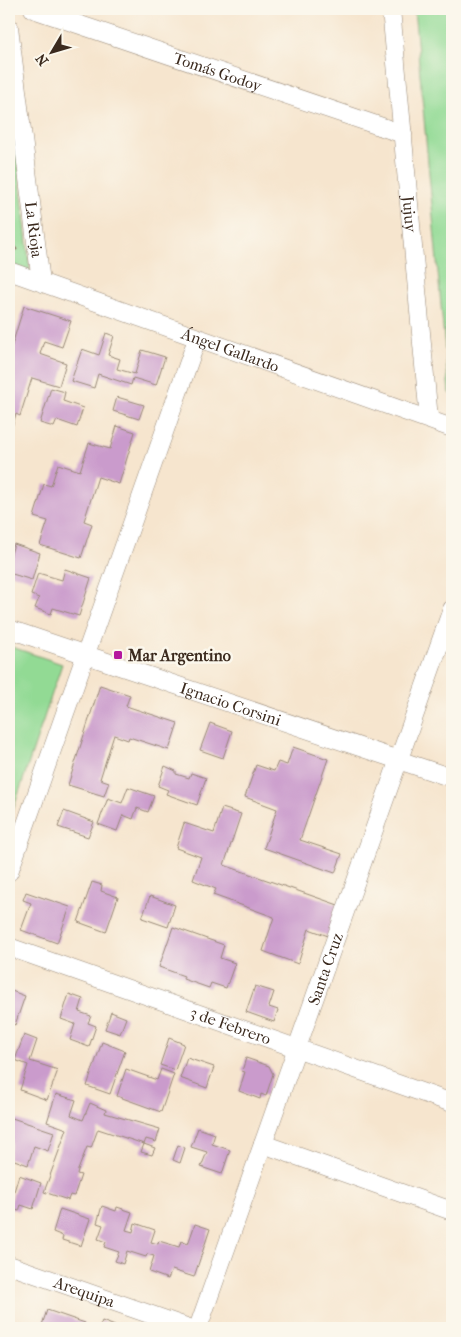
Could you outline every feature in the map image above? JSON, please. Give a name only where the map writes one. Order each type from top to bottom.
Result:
[{"type":"street","name":"Tomás Godoy","points":[[33,9],[403,134]]},
{"type":"street","name":"Jujuy","points":[[391,9],[429,420]]},
{"type":"street","name":"La Rioja","points":[[9,27],[41,282]]},
{"type":"street","name":"Ángel Gallardo","points":[[9,271],[452,428]]},
{"type":"street","points":[[9,872],[197,339]]},
{"type":"street","name":"Santa Cruz","points":[[198,1328],[452,609]]},
{"type":"street","name":"Ignacio Corsini","points":[[9,629],[84,656],[400,759],[452,778]]},
{"type":"street","name":"3 de Febrero","points":[[9,947],[452,1103]]},
{"type":"street","points":[[263,1144],[452,1211]]},
{"type":"street","name":"Arequipa","points":[[9,1265],[190,1328]]},
{"type":"path","points":[[9,241],[23,258]]},
{"type":"green space","points":[[414,9],[452,9],[452,396],[449,393]]},
{"type":"green space","points":[[9,74],[30,271],[9,264]]},
{"type":"green space","points":[[9,646],[62,664],[9,822]]},
{"type":"building","points":[[24,306],[71,321],[62,347],[44,341],[40,354],[66,363],[59,386],[32,378],[20,416],[16,414],[9,437],[9,355]]},
{"type":"building","points":[[106,333],[114,336],[108,355],[120,359],[117,369],[135,374],[142,350],[165,357],[156,385],[133,378],[131,385],[98,374],[94,388],[71,381],[82,349],[99,355]]},
{"type":"building","points":[[51,388],[65,392],[63,401],[83,408],[77,427],[57,420],[54,427],[40,423]]},
{"type":"building","points":[[117,397],[144,405],[139,419],[113,411]]},
{"type":"building","points":[[117,426],[135,432],[119,484],[98,477],[84,521],[92,524],[81,558],[40,545],[48,521],[34,517],[44,484],[51,486],[58,464],[80,471],[89,443],[110,449]]},
{"type":"building","points":[[14,544],[40,553],[32,580],[9,573],[9,560]]},
{"type":"building","points":[[65,569],[91,578],[79,616],[53,608],[51,614],[35,608],[39,598],[31,595],[38,573],[62,580]]},
{"type":"building","points":[[100,685],[130,695],[126,706],[178,723],[169,750],[129,737],[128,740],[114,735],[100,779],[109,782],[104,796],[68,785]]},
{"type":"building","points":[[210,723],[232,731],[223,758],[200,750]]},
{"type":"building","points":[[293,747],[328,759],[300,840],[342,854],[335,873],[264,848],[277,809],[245,797],[256,765],[274,771],[278,762],[287,765]]},
{"type":"building","points":[[165,766],[176,771],[176,774],[189,778],[191,773],[206,778],[197,805],[166,794],[168,790],[158,786]]},
{"type":"building","points":[[128,787],[154,796],[148,812],[137,808],[133,819],[123,815],[117,831],[98,824],[108,798],[122,803]]},
{"type":"building","points":[[222,808],[241,814],[224,865],[341,906],[331,937],[309,929],[298,964],[263,951],[274,917],[213,895],[216,889],[193,880],[201,857],[176,848],[184,823],[214,833]]},
{"type":"building","points":[[64,811],[94,822],[88,837],[58,827]]},
{"type":"building","points":[[92,882],[102,885],[101,891],[118,897],[106,932],[78,922]]},
{"type":"building","points":[[26,892],[70,907],[57,943],[21,930],[31,903],[23,900]]},
{"type":"building","points":[[150,896],[175,905],[168,927],[142,918]]},
{"type":"building","points":[[173,927],[224,945],[220,958],[235,963],[226,988],[211,983],[209,988],[183,979],[184,976],[159,967]]},
{"type":"building","points":[[255,986],[274,992],[269,1007],[278,1010],[274,1022],[246,1012]]},
{"type":"building","points":[[9,990],[25,996],[15,1025],[9,1022]]},
{"type":"building","points":[[69,994],[83,999],[79,1012],[91,1016],[88,1023],[96,1026],[89,1047],[70,1040],[75,1024],[61,1019]]},
{"type":"building","points":[[111,1012],[126,1018],[120,1034],[105,1029]]},
{"type":"building","points":[[24,1035],[37,1040],[30,1061],[58,1070],[47,1100],[20,1090],[28,1065],[15,1060]]},
{"type":"building","points":[[169,1038],[184,1044],[175,1070],[160,1065]]},
{"type":"building","points":[[102,1042],[125,1051],[110,1094],[87,1086]]},
{"type":"building","points":[[187,1058],[214,1067],[207,1088],[180,1078]]},
{"type":"building","points":[[246,1058],[269,1066],[273,1074],[266,1096],[261,1094],[260,1099],[239,1091],[245,1072],[242,1071]]},
{"type":"building","points":[[126,1069],[157,1080],[161,1069],[174,1074],[161,1112],[117,1096]]},
{"type":"building","points":[[56,1094],[76,1100],[71,1115],[83,1120],[90,1103],[106,1110],[105,1113],[160,1129],[156,1142],[146,1139],[144,1144],[98,1129],[91,1148],[87,1147],[78,1170],[77,1174],[81,1175],[74,1196],[70,1195],[68,1200],[44,1192],[67,1129],[47,1122]]},
{"type":"building","points":[[9,1117],[54,1132],[48,1151],[34,1146],[28,1165],[9,1158],[12,1139],[9,1138]]},
{"type":"building","points":[[198,1128],[215,1134],[212,1144],[230,1150],[222,1174],[201,1167],[207,1152],[191,1147]]},
{"type":"building","points":[[144,1144],[155,1148],[152,1155],[141,1152]]},
{"type":"building","points":[[178,1145],[185,1148],[180,1163],[173,1160]]},
{"type":"building","points":[[19,1175],[41,1183],[33,1209],[21,1205],[19,1211],[9,1208]]},
{"type":"building","points":[[102,1206],[116,1211],[117,1207],[132,1212],[126,1230],[133,1232],[135,1223],[155,1230],[151,1242],[158,1244],[159,1241],[179,1247],[181,1241],[188,1244],[195,1224],[210,1229],[194,1277],[172,1270],[168,1279],[149,1272],[154,1256],[147,1254],[146,1257],[127,1251],[123,1264],[115,1261],[119,1252],[104,1247],[106,1242],[98,1239],[103,1225],[97,1223]]},
{"type":"building","points":[[60,1209],[90,1219],[81,1246],[62,1240],[63,1236],[53,1232]]},
{"type":"building","points":[[47,1310],[85,1323],[83,1328],[41,1328]]},
{"type":"building","points":[[102,1321],[120,1328],[99,1328]]},
{"type":"place","name":"Mar Argentino","points":[[118,655]]}]
